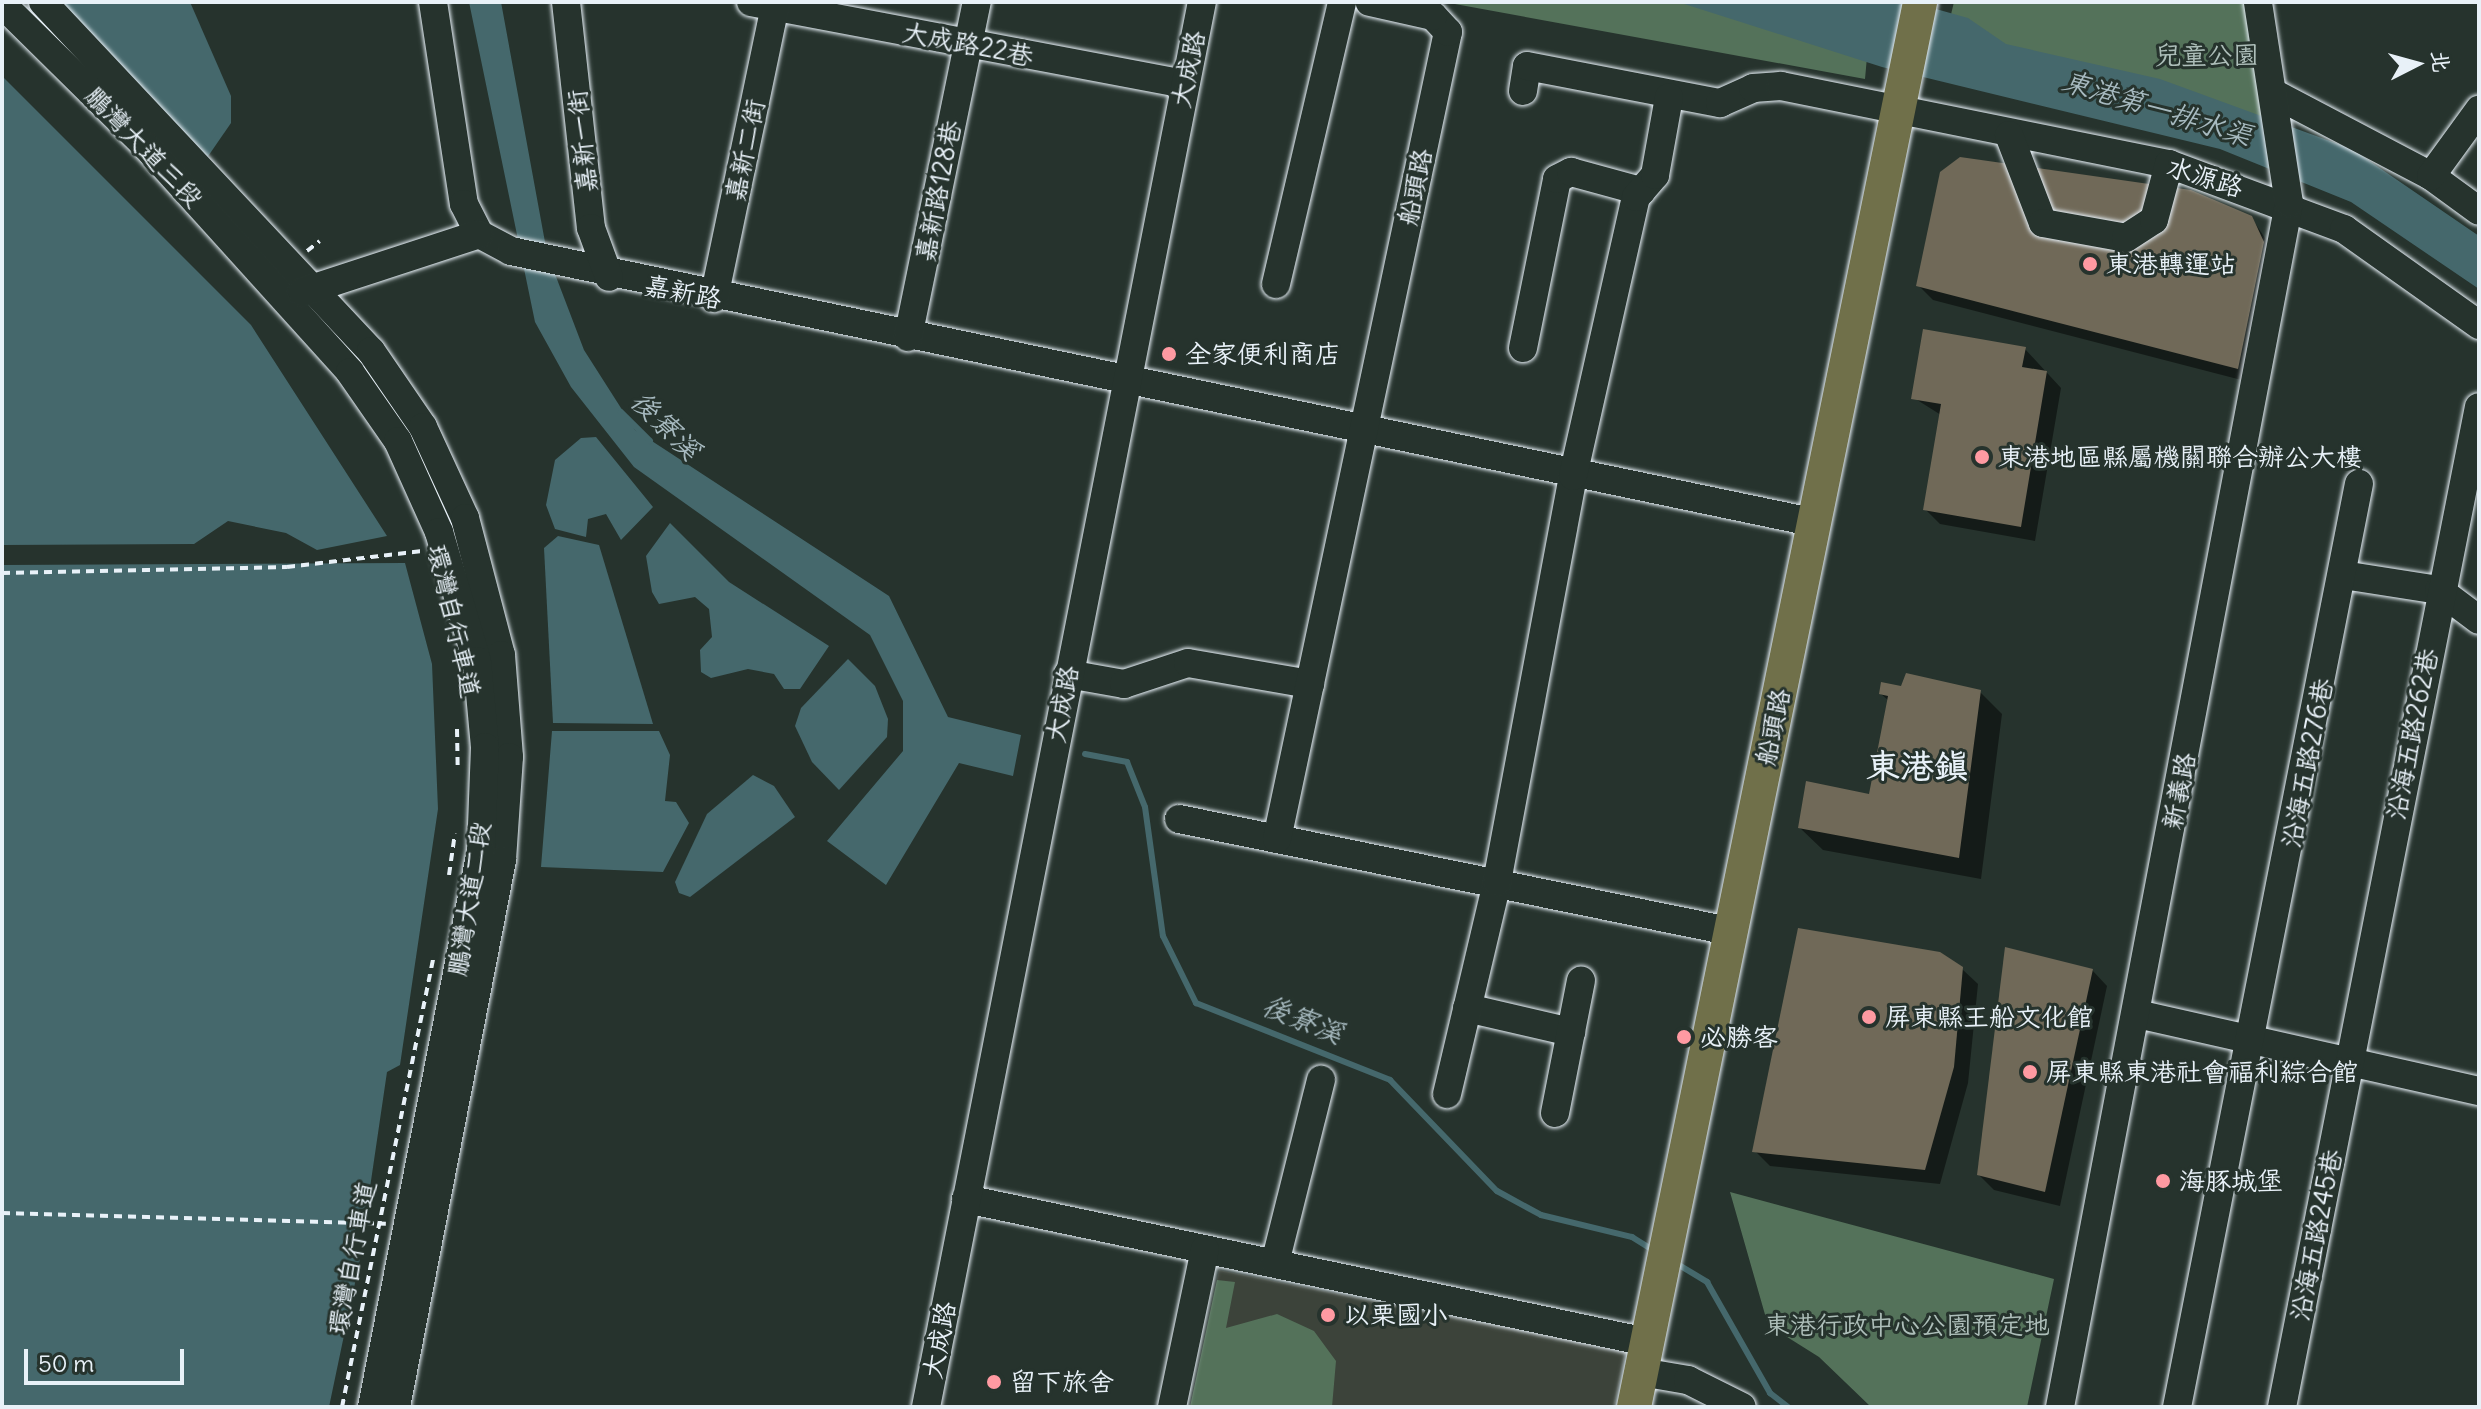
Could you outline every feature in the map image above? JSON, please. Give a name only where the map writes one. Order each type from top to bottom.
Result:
[{"type":"main road","name":"船頭路","points":[[1644,1357],[1920,2]]},
{"type":"main road","points":[[1634,1407],[1644,1357]]},
{"type":"street","name":"鵬灣大道三段","points":[[43,2],[316,290]]},
{"type":"street","points":[[282,294],[316,290],[479,234],[464,204],[433,2]]},
{"type":"street","name":"嘉新一街","points":[[566,2],[598,274]]},
{"type":"street","name":"嘉新路128巷","points":[[908,337],[977,2]]},
{"type":"street","name":"大成路","points":[[926,1407],[1125,381],[1202,2]]},
{"type":"street","points":[[1276,284],[1342,2]]},
{"type":"street","name":"船頭路","points":[[1277,839],[1448,32],[1433,16],[1370,2]]},
{"type":"street","points":[[2258,2],[2277,104],[2431,176],[2479,211]]},
{"type":"street","name":"鵬灣大道三段","points":[[2,4],[282,294]]},
{"type":"street","name":"大成路22巷","points":[[767,4],[1185,84]]},
{"type":"street","name":"嘉新二街","points":[[714,298],[767,4]]},
{"type":"street","name":"水源路","points":[[1523,91],[1527,66],[1669,97],[1720,103],[1753,88],[1781,86],[2009,135],[2169,164],[2289,203],[2388,255],[2479,325]]},
{"type":"street","points":[[1447,1094],[1497,882],[1573,476],[1641,191],[1655,175],[1669,97]]},
{"type":"street","name":"新義路","points":[[2060,1407],[2289,203],[2277,104]]},
{"type":"street","points":[[2431,176],[2479,110]]},
{"type":"street","points":[[2009,135],[2043,223],[2126,238],[2154,220],[2169,164]]},
{"type":"street","points":[[1523,348],[1557,179],[1571,172],[1641,191]]},
{"type":"street","name":"嘉新路","points":[[479,234],[511,251],[598,274],[1125,381]]},
{"type":"street","name":"鵬灣大道二段","points":[[316,290],[371,351],[423,427],[465,518],[501,655],[507,728],[502,860],[396,1407]]},
{"type":"street","name":"鵬灣大道二段","points":[[282,294],[398,441],[427,540],[477,661],[485,747],[481,851],[372,1407]]},
{"type":"street","points":[[1125,381],[1363,428],[1573,476],[1816,523]]},
{"type":"street","name":"沿海五路262巷","points":[[2349,1063],[2439,590],[2479,407]]},
{"type":"street","name":"沿海五路276巷","points":[[2177,1407],[2254,1041],[2359,484]]},
{"type":"street","points":[[2343,575],[2439,590],[2479,620]]},
{"type":"street","points":[[1068,674],[1124,684],[1188,663],[1310,684]]},
{"type":"street","points":[[1179,819],[1729,931]]},
{"type":"street","points":[[1555,1113],[1581,981]]},
{"type":"street","points":[[1467,1008],[1571,1032]]},
{"type":"street","points":[[2137,1014],[2479,1091]]},
{"type":"street","name":"沿海五路245巷","points":[[2282,1407],[2349,1063]]},
{"type":"street","points":[[1275,1263],[1321,1080]]},
{"type":"street","points":[[966,1199],[1275,1263],[1644,1357],[1742,1407]]},
{"type":"street","points":[[1172,1407],[1205,1249]]},
{"type":"path","name":"環灣自行車道","points":[[427,540],[427,566]]},
{"type":"path","points":[[2,573],[287,567],[427,540]]},
{"type":"path","name":"環灣自行車道","points":[[456,718],[458,781]]},
{"type":"path","points":[[448,882],[456,827]]},
{"type":"path","name":"環灣自行車道","points":[[342,1407],[434,955]]},
{"type":"path","points":[[2,1213],[408,1225]]},
{"type":"shaded area","name":"以栗國小","points":[[1219,1270],[1626,1351],[1614,1407],[1190,1407]]},
{"type":"green space","points":[[1444,2],[1706,2],[1867,57],[1865,79]]},
{"type":"green space","name":"兒童公園","points":[[1954,2],[2251,2],[2274,132],[1947,31]]},
{"type":"green space","name":"東港行政中心公園預定地","points":[[1730,1192],[2054,1279],[2027,1407],[1871,1407],[1819,1357],[1768,1325]]},
{"type":"green space","points":[[1217,1280],[1235,1282],[1226,1328],[1277,1314],[1314,1331],[1336,1361],[1332,1407],[1190,1407]]},
{"type":"water","points":[[41,2],[190,2],[231,96],[231,123],[202,165]]},
{"type":"water","points":[[469,2],[501,2],[547,253],[584,350],[635,430],[889,596],[948,717],[1021,735],[1013,776],[959,763],[886,885],[827,841],[903,751],[903,701],[870,635],[634,467],[571,387],[535,322]]},
{"type":"water","name":"東港第一排水渠","points":[[1678,2],[1911,2],[1968,18],[2006,44],[2160,79],[2352,149],[2479,236],[2479,289],[2351,202],[2220,149],[1882,67]]},
{"type":"water","points":[[2,76],[251,325],[387,536],[317,550],[286,533],[228,521],[194,544],[2,545]]},
{"type":"water","points":[[596,437],[653,507],[621,540],[606,514],[588,519],[586,537],[555,529],[546,505],[555,460],[581,438]]},
{"type":"water","points":[[670,523],[729,582],[829,646],[800,689],[784,689],[774,674],[748,669],[711,678],[701,672],[700,650],[712,637],[709,609],[695,597],[659,604],[652,592],[646,556]]},
{"type":"water","points":[[558,536],[599,545],[653,724],[553,723],[544,548]]},
{"type":"water","points":[[405,563],[432,664],[438,809],[400,1065],[387,1072],[367,1208],[359,1209],[350,1257],[360,1259],[329,1407],[2,1407],[2,565]]},
{"type":"water","points":[[848,659],[875,686],[888,719],[887,737],[839,790],[812,762],[795,726],[801,708]]},
{"type":"water","points":[[552,731],[659,731],[670,755],[665,801],[676,802],[689,823],[663,872],[541,867]]},
{"type":"water","points":[[753,775],[774,786],[795,817],[690,897],[679,893],[675,882],[707,814]]},
{"type":"building","name":"東港轉運站","points":[[1960,157],[2191,190],[2252,216],[2264,242],[2238,369],[1916,286],[1940,172]]},
{"type":"building","name":"東港地區縣屬機關聯合辦公大樓","points":[[1923,329],[2026,347],[2022,367],[2047,371],[2021,527],[1923,510],[1941,404],[1911,399]]},
{"type":"building","points":[[1906,673],[1981,690],[1959,858],[1798,828],[1806,781],[1869,794],[1888,696],[1879,694],[1881,682],[1901,686]]},
{"type":"building","name":"屏東縣王船文化館","points":[[1798,928],[1940,952],[1963,967],[1954,1067],[1925,1170],[1752,1152]]},
{"type":"building","name":"屏東縣東港社會福利綜合館","points":[[2005,947],[2093,969],[2045,1192],[1977,1175]]},
{"type":"waterway","name":"後寮溪","points":[[621,412],[650,441]]},
{"type":"waterway","name":"後寮溪","points":[[1085,754],[1127,762],[1145,807],[1163,936],[1196,1003],[1390,1080],[1497,1191],[1541,1215],[1632,1237],[1654,1251]]},
{"type":"waterway","points":[[1674,1262],[1707,1282],[1770,1393],[1788,1407]]},
{"type":"place","name":"東港轉運站","points":[[2090,264]]},
{"type":"place","name":"全家便利商店","points":[[1169,354]]},
{"type":"place","name":"東港地區縣屬機關聯合辦公大樓","points":[[1982,457]]},
{"type":"place","name":"屏東縣王船文化館","points":[[1869,1017]]},
{"type":"place","name":"必勝客","points":[[1684,1037]]},
{"type":"place","name":"屏東縣東港社會福利綜合館","points":[[2030,1072]]},
{"type":"place","name":"海豚城堡","points":[[2163,1181]]},
{"type":"place","name":"以栗國小","points":[[1328,1315]]},
{"type":"place","name":"留下旅舍","points":[[994,1382]]},
{"type":"district","name":"東港鎮","points":[[1917,766]]}]
